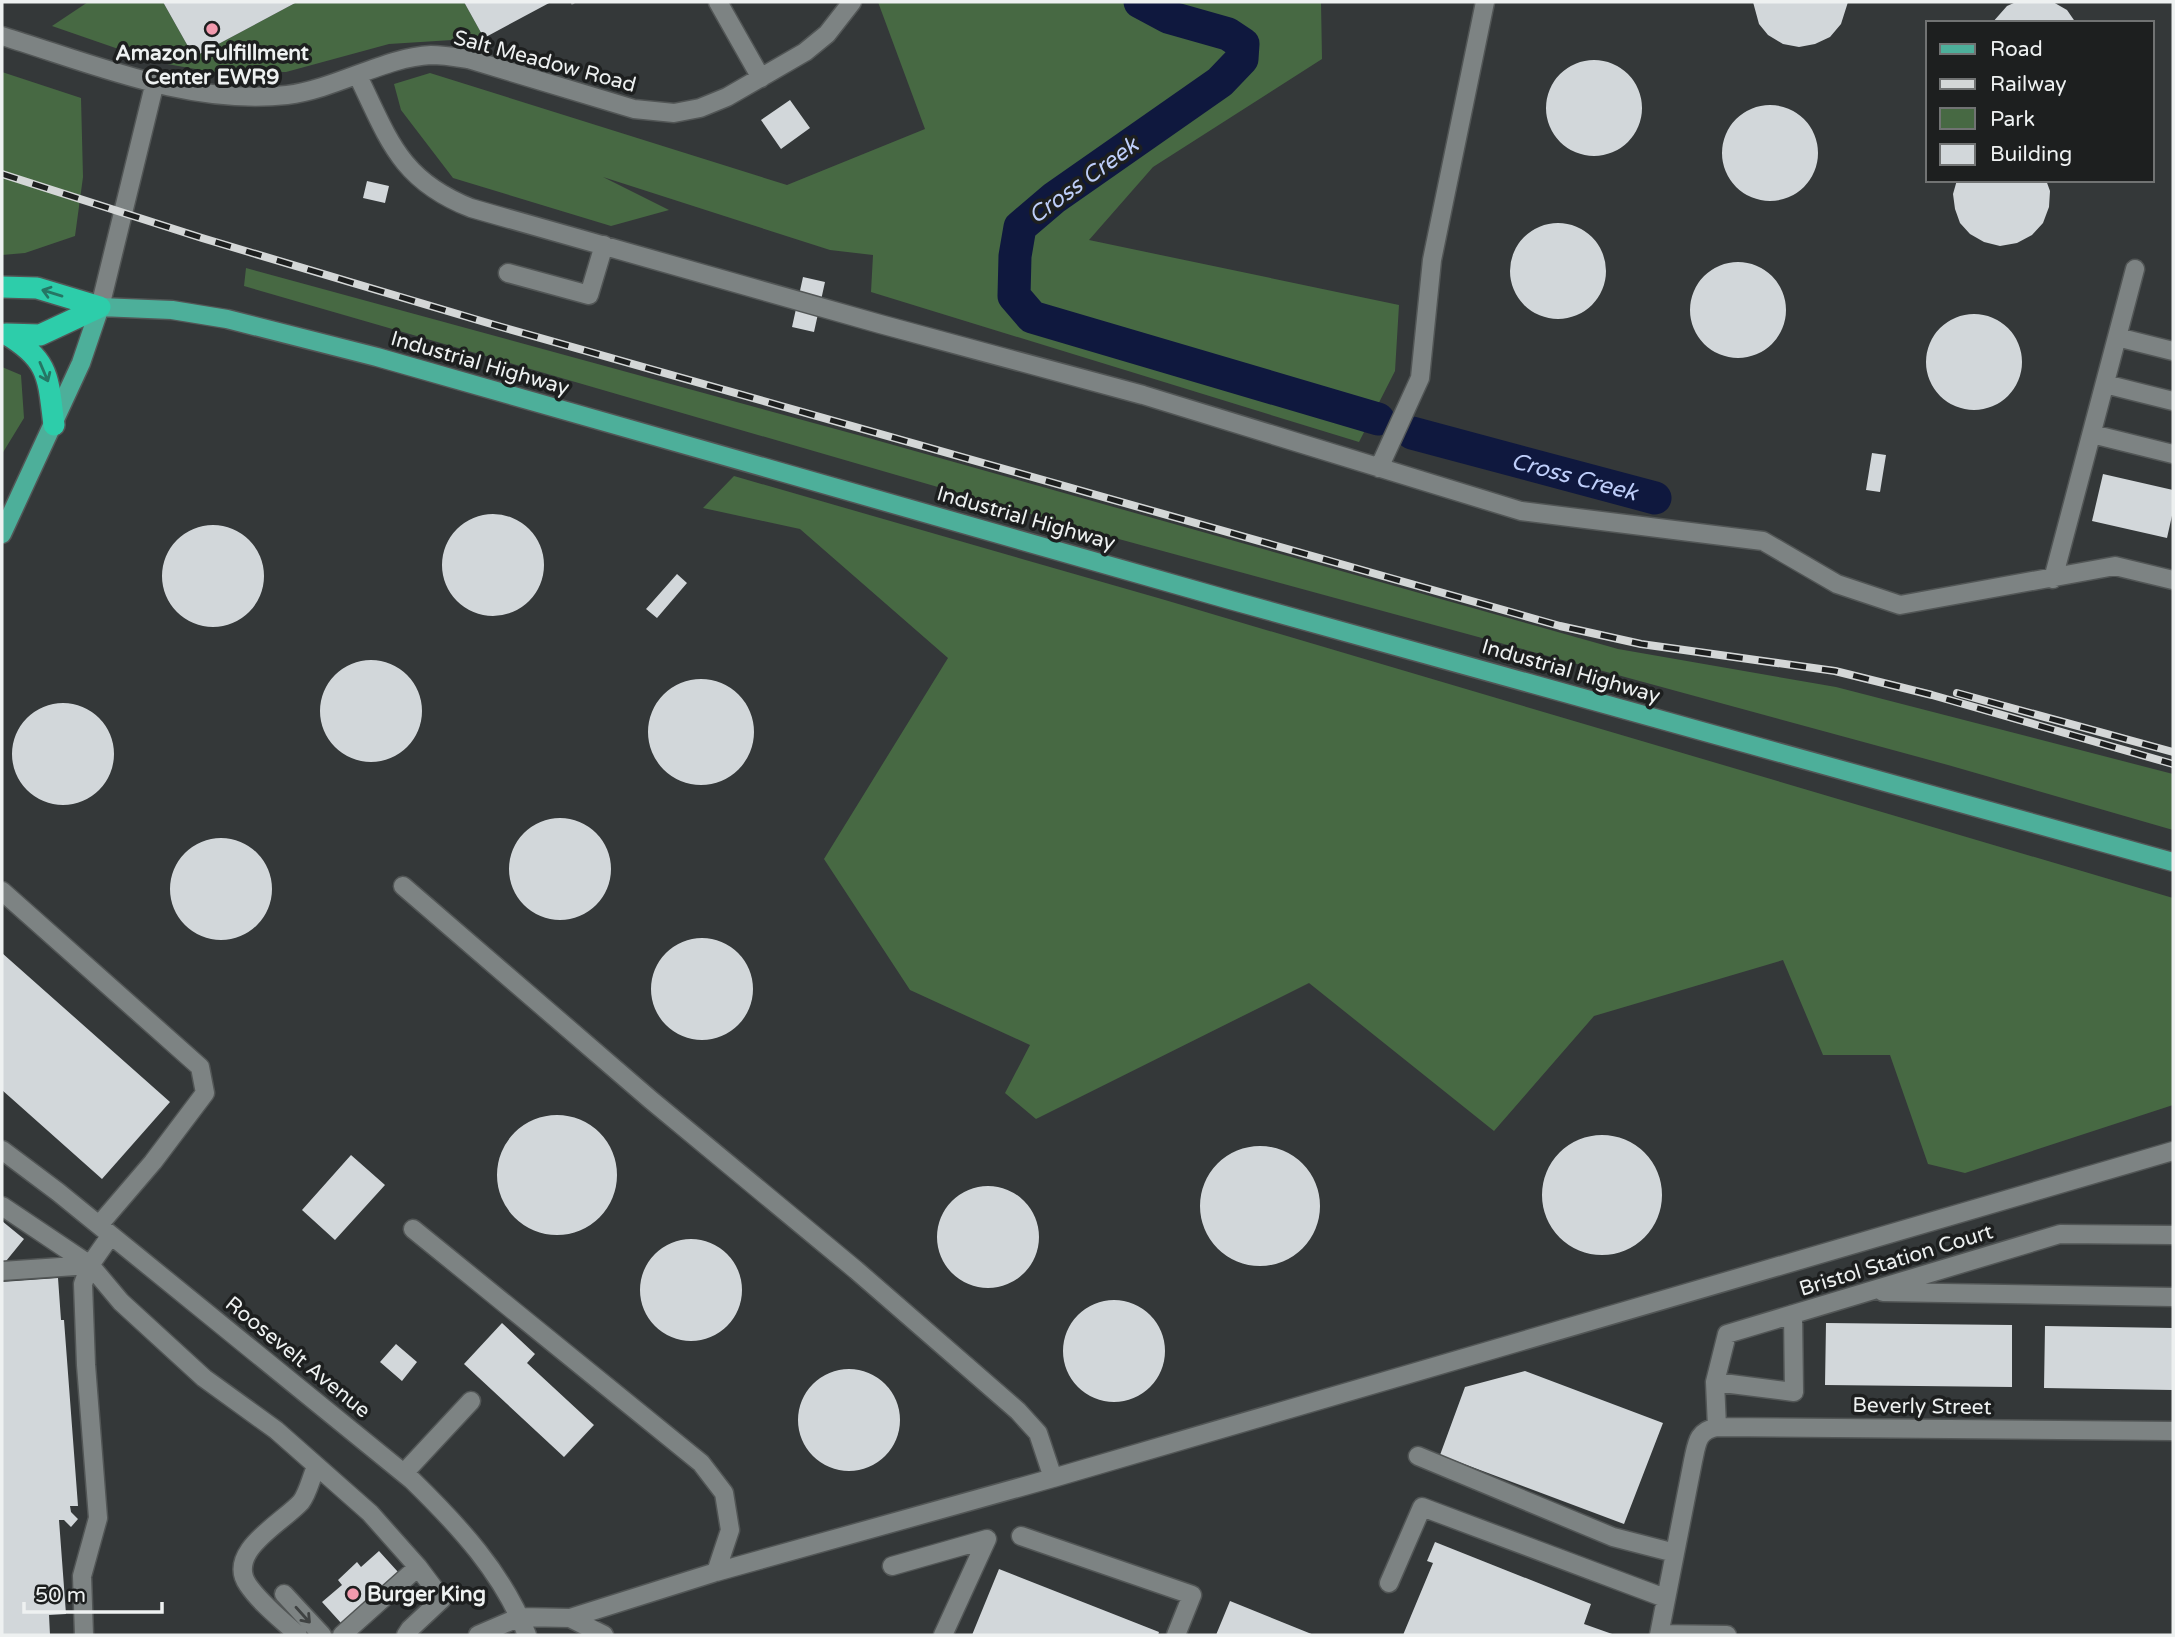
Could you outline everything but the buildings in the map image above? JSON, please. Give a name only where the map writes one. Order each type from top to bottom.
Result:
[{"type":"highway","points":[[2,287],[37,288],[100,307]]},
{"type":"highway","points":[[4,334],[40,335],[100,307]]},
{"type":"highway","points":[[4,334],[27,348],[42,364],[48,379],[54,425]]},
{"type":"main road","points":[[2,534],[81,363],[100,307]]},
{"type":"main road","name":"Industrial Highway","points":[[100,307],[200,314],[346,348],[1230,600],[2173,862]]},
{"type":"street","name":"Salt Meadow Road","points":[[2,36],[155,82],[209,95],[264,97],[290,94],[414,58],[448,56],[468,59],[634,109],[674,113],[727,97],[805,52],[827,34],[852,2]]},
{"type":"street","points":[[1380,468],[1420,378],[1432,260],[1485,2]]},
{"type":"street","points":[[720,6],[761,78]]},
{"type":"street","points":[[358,76],[396,151],[419,179],[434,191],[471,208],[880,324],[1143,395],[1521,511],[1763,541],[1837,584],[1900,605],[2115,566],[2173,580]]},
{"type":"street","points":[[100,307],[155,82]]},
{"type":"street","points":[[508,273],[589,295],[604,245]]},
{"type":"street","points":[[2053,579],[2136,269]]},
{"type":"street","points":[[2118,337],[2173,351]]},
{"type":"street","points":[[2105,384],[2173,401]]},
{"type":"street","points":[[2092,434],[2173,454]]},
{"type":"street","points":[[404,886],[651,1100],[856,1270],[1018,1411],[1038,1433],[1053,1478]]},
{"type":"street","points":[[2,891],[200,1067],[205,1093],[105,1230],[83,1284],[86,1366],[98,1518],[82,1576],[84,1635]]},
{"type":"street","name":"Roosevelt Avenue","points":[[2,1150],[105,1230],[404,1473],[464,1531],[520,1617],[527,1635]]},
{"type":"street","points":[[478,1635],[520,1617],[570,1618],[716,1572],[1053,1478],[2173,1151]]},
{"type":"street","points":[[2,1206],[90,1265],[121,1302],[204,1378],[276,1430],[370,1513],[418,1567],[442,1599],[406,1635]]},
{"type":"street","points":[[413,1229],[701,1463],[724,1493],[730,1530],[716,1572]]},
{"type":"street","name":"Bristol Station Court","points":[[1717,1427],[1715,1386],[1727,1334],[2060,1234],[2173,1235]]},
{"type":"street","points":[[2,1272],[90,1265]]},
{"type":"street","points":[[1866,1292],[2173,1297]]},
{"type":"street","points":[[1715,1386],[1794,1392],[1793,1314]]},
{"type":"street","points":[[404,1473],[471,1401]]},
{"type":"street","points":[[1717,1427],[1706,1429],[1699,1436],[1659,1635],[1727,1635]]},
{"type":"street","name":"Beverly Street","points":[[1717,1427],[2173,1431]]},
{"type":"street","points":[[1418,1456],[1613,1537],[1675,1553]]},
{"type":"street","points":[[298,1635],[247,1584],[245,1559],[251,1546],[303,1500],[316,1467]]},
{"type":"street","points":[[1389,1583],[1422,1507],[1665,1598]]},
{"type":"street","points":[[1021,1536],[1192,1595],[1176,1635]]},
{"type":"street","points":[[892,1566],[987,1539],[943,1635]]},
{"type":"street","points":[[342,1635],[418,1567]]},
{"type":"street","points":[[284,1594],[322,1635]]},
{"type":"street","points":[[570,1618],[604,1635]]},
{"type":"green space","points":[[88,2],[163,2],[194,57],[297,2],[464,2],[484,38],[389,44],[286,72],[212,72],[156,62],[52,26]]},
{"type":"green space","points":[[878,2],[1321,2],[1322,59],[1153,167],[1089,240],[1399,305],[1395,371],[1359,442],[871,292],[873,255],[830,250],[603,177],[669,210],[611,226],[453,178],[401,110],[394,84],[430,73],[787,185],[925,129]]},
{"type":"green space","points":[[2,72],[81,98],[83,177],[75,236],[25,253],[2,255]]},
{"type":"green space","points":[[246,268],[865,437],[1618,649],[1836,687],[2173,774],[2173,830],[1948,765],[1093,532],[244,286]]},
{"type":"green space","points":[[2,367],[21,375],[24,418],[2,454]]},
{"type":"green space","points":[[734,476],[1165,600],[2173,898],[2173,1105],[1965,1173],[1928,1164],[1890,1055],[1823,1055],[1783,960],[1594,1016],[1494,1131],[1309,983],[1036,1119],[1005,1093],[1030,1045],[910,990],[824,859],[948,658],[800,529],[703,508]]},
{"type":"waterway","name":"Cross Creek","points":[[1140,2],[1168,17],[1228,34],[1243,44],[1242,59],[1220,82],[1054,198],[1020,227],[1015,256],[1014,296],[1032,317],[1378,419]]},
{"type":"waterway","name":"Cross Creek","points":[[1412,433],[1655,498]]},
{"type":"railway","points":[[2,174],[202,238],[498,326],[1560,626],[1641,644],[1835,671],[1932,695],[2173,764]]},
{"type":"railway","points":[[1957,693],[2173,752]]},
{"type":"place","name":"Amazon Fulfillment Center EWR9","points":[[212,29]]},
{"type":"place","name":"Burger King","points":[[353,1594]]}]
